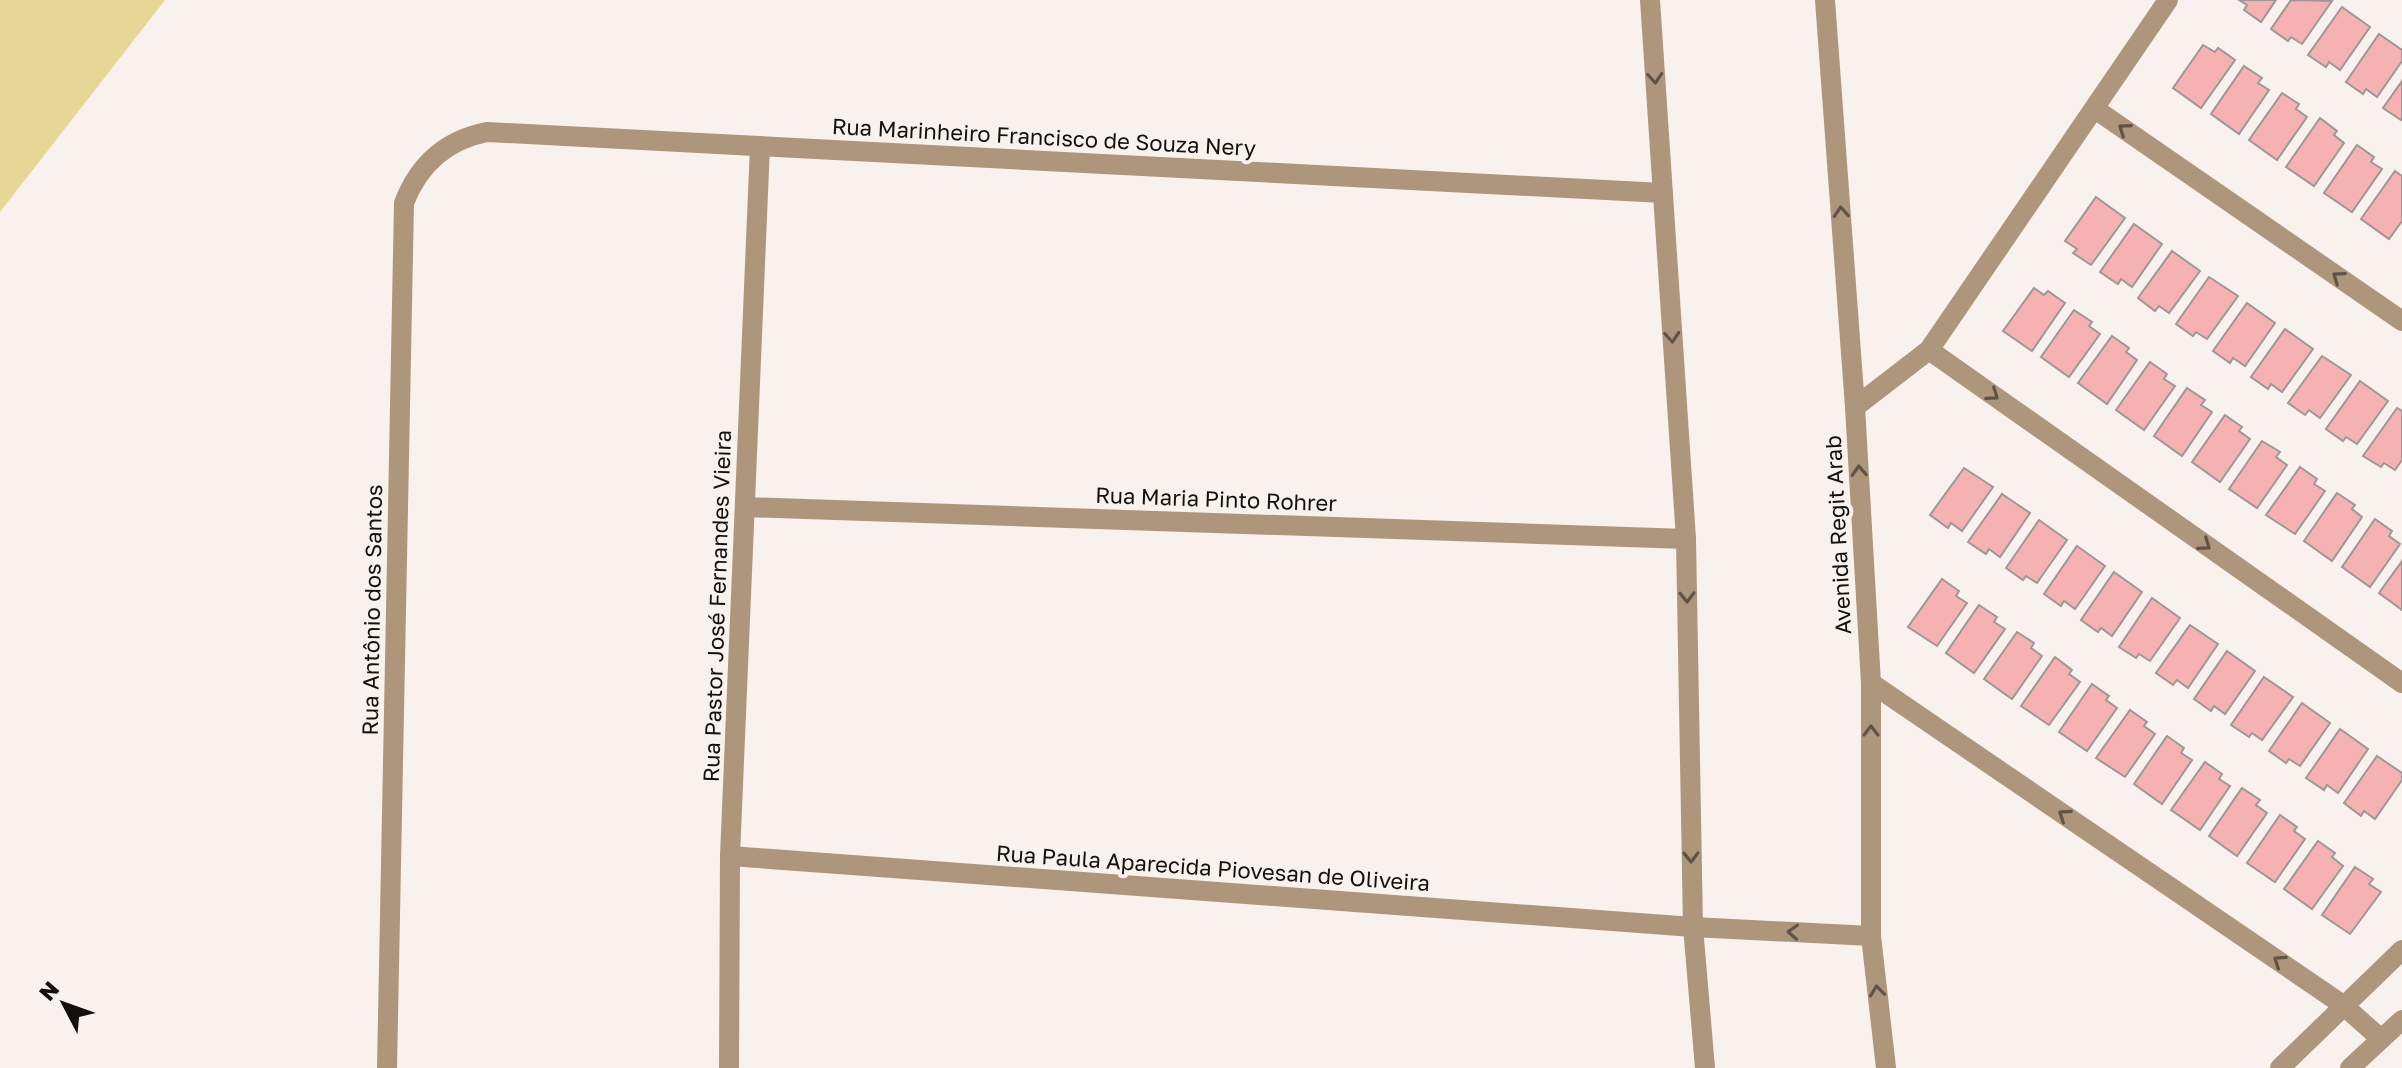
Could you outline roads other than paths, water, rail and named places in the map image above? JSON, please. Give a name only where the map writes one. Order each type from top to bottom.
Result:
[{"type":"street","points":[[1650,0],[1686,539],[1693,927],[1705,1068]]},
{"type":"street","name":"Avenida Regit Arab","points":[[1825,0],[1855,407],[1871,683],[1871,936],[1886,1068]]},
{"type":"street","points":[[1855,407],[1929,350],[2168,0]]},
{"type":"street","points":[[2095,109],[2402,321]]},
{"type":"street","name":"Rua Marinheiro Francisco de Souza Nery","points":[[429,160],[456,141],[487,132],[1663,193]]},
{"type":"street","name":"Rua Pastor José Fernandes Vieira","points":[[729,1068],[730,856],[760,146]]},
{"type":"street","name":"Rua Antônio dos Santos","points":[[387,1068],[404,203],[418,173],[429,160]]},
{"type":"street","points":[[1929,350],[2402,683]]},
{"type":"street","name":"Rua Maria Pinto Rohrer","points":[[745,507],[1686,539]]},
{"type":"street","points":[[1871,683],[2343,1005],[2381,1039]]},
{"type":"street","name":"Rua Paula Aparecida Piovesan de Oliveira","points":[[730,856],[1693,927],[1871,936]]},
{"type":"street","points":[[2280,1068],[2402,950]]},
{"type":"street","points":[[2350,1068],[2402,1020]]}]
